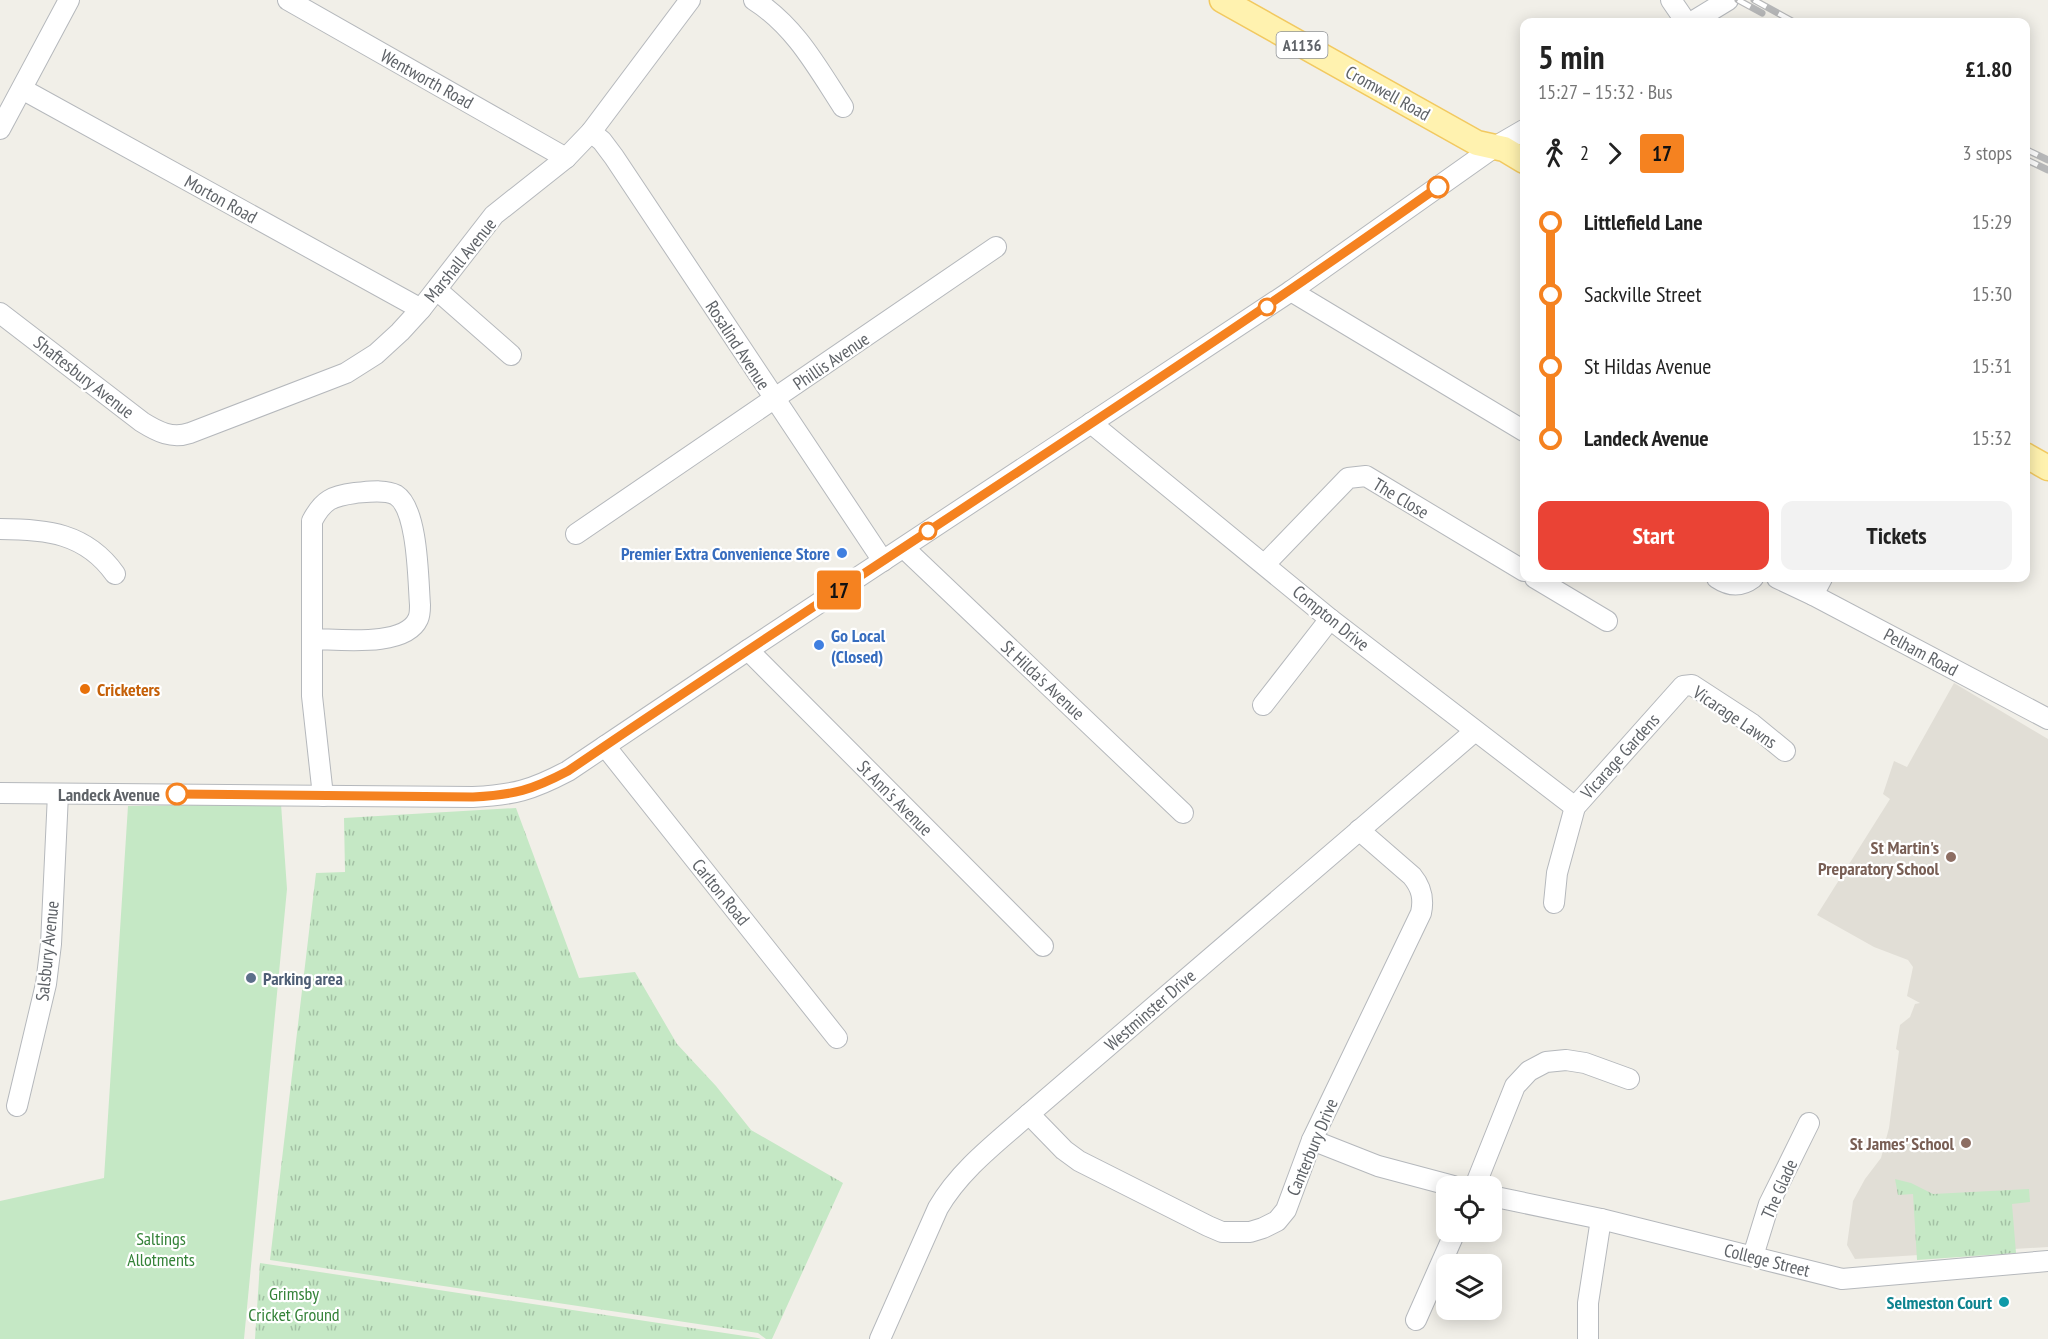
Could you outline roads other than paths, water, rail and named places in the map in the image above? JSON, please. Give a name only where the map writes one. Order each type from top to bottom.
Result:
[{"type":"main road","name":"Cromwell Road","points":[[1222,0],[1477,143],[1493,148]]},
{"type":"main road","name":"A1136","points":[[1493,148],[1504,149],[1520,159]]},
{"type":"main road","points":[[2030,458],[2048,468]]},
{"type":"street","points":[[0,129],[69,0]]},
{"type":"street","name":"Wentworth Road","points":[[288,0],[566,158]]},
{"type":"street","name":"Marshall Avenue","points":[[171,436],[190,433],[346,373],[376,354],[421,309],[495,215],[566,158],[591,132],[690,0]]},
{"type":"street","points":[[754,0],[771,11],[794,34],[843,107]]},
{"type":"street","points":[[1671,0],[1683,18]]},
{"type":"street","points":[[1699,18],[1728,0]]},
{"type":"street","name":"Morton Road","points":[[22,89],[421,309]]},
{"type":"street","name":"Rosalind Avenue","points":[[591,132],[602,141],[614,157],[883,561]]},
{"type":"street","points":[[0,793],[500,796],[525,791],[547,782],[568,771],[1290,291],[1493,148],[1520,132]]},
{"type":"street","name":"Phillis Avenue","points":[[576,534],[996,247]]},
{"type":"street","points":[[437,290],[511,355]]},
{"type":"street","points":[[1290,291],[1520,429]]},
{"type":"street","name":"Shaftesbury Avenue","points":[[0,313],[142,423],[171,436]]},
{"type":"street","name":"Compton Drive","points":[[1091,423],[1330,619],[1575,807]]},
{"type":"street","name":"The Close","points":[[1265,564],[1348,478],[1366,476],[1520,569]]},
{"type":"street","points":[[312,639],[384,640],[409,629],[418,619],[420,605],[412,520],[405,503],[394,494],[378,491],[333,496],[319,508],[312,521],[312,639],[312,696],[323,796]]},
{"type":"street","points":[[0,529],[46,531],[66,536],[99,554],[115,574]]},
{"type":"street","name":"St Hilda's Avenue","points":[[904,548],[1183,813]]},
{"type":"street","points":[[1542,582],[1607,621]]},
{"type":"street","points":[[1726,582],[1733,585],[1745,582]]},
{"type":"street","name":"Pelham Road","points":[[1785,582],[2048,719]]},
{"type":"street","points":[[1813,595],[1820,582]]},
{"type":"street","points":[[1263,705],[1330,619]]},
{"type":"street","name":"St Ann's Avenue","points":[[748,650],[1042,946]]},
{"type":"street","name":"Vicarage Lawns","points":[[1683,686],[1692,685],[1752,724],[1785,751]]},
{"type":"street","name":"Vicarage Gardens","points":[[1554,903],[1557,873],[1575,807],[1683,686]]},
{"type":"street","name":"Westminster Drive","points":[[887,1337],[929,1228],[949,1189],[964,1172],[1475,731]]},
{"type":"street","name":"Carlton Road","points":[[604,747],[837,1038]]},
{"type":"street","name":"Salsbury Avenue","points":[[17,1106],[46,984],[51,944],[58,794]]},
{"type":"street","name":"Canterbury Drive","points":[[1029,1114],[1064,1150],[1086,1165],[1208,1226],[1222,1232],[1250,1232],[1276,1221],[1286,1210],[1312,1140],[1421,913],[1423,903],[1418,883],[1359,830]]},
{"type":"street","points":[[1479,1176],[1515,1086],[1529,1071],[1546,1062],[1566,1060],[1585,1063],[1629,1079]]},
{"type":"street","name":"The Glade","points":[[1753,1256],[1769,1204],[1809,1123]]},
{"type":"street","points":[[1312,1140],[1378,1166],[1436,1181]]},
{"type":"street","name":"College Street","points":[[1502,1198],[1601,1219],[1842,1279],[2048,1261]]},
{"type":"street","points":[[1588,1339],[1588,1303],[1601,1219]]},
{"type":"street","points":[[1416,1320],[1451,1242]]},
{"type":"railway","points":[[1738,0],[1762,13]]},
{"type":"railway","points":[[1754,0],[1787,18]]},
{"type":"railway","points":[[2030,151],[2048,160]]},
{"type":"railway","points":[[2030,161],[2048,170]]},
{"type":"place","name":"Premier Extra Convenience Store","points":[[842,553]]},
{"type":"place","name":"Go Local (Closed)","points":[[819,645]]},
{"type":"place","name":"Cricketers","points":[[85,689]]},
{"type":"place","name":"Landeck Avenue","points":[[177,794]]},
{"type":"place","name":"St Martin's Preparatory School","points":[[1951,857]]},
{"type":"place","name":"Parking area","points":[[251,978]]},
{"type":"place","name":"St James' School","points":[[1966,1143]]},
{"type":"place","name":"Selmeston Court","points":[[2004,1302]]},
{"type":"park label","name":"Saltings Allotments","points":[[161,1248]]},
{"type":"park label","name":"Grimsby Cricket Ground","points":[[294,1303]]}]
